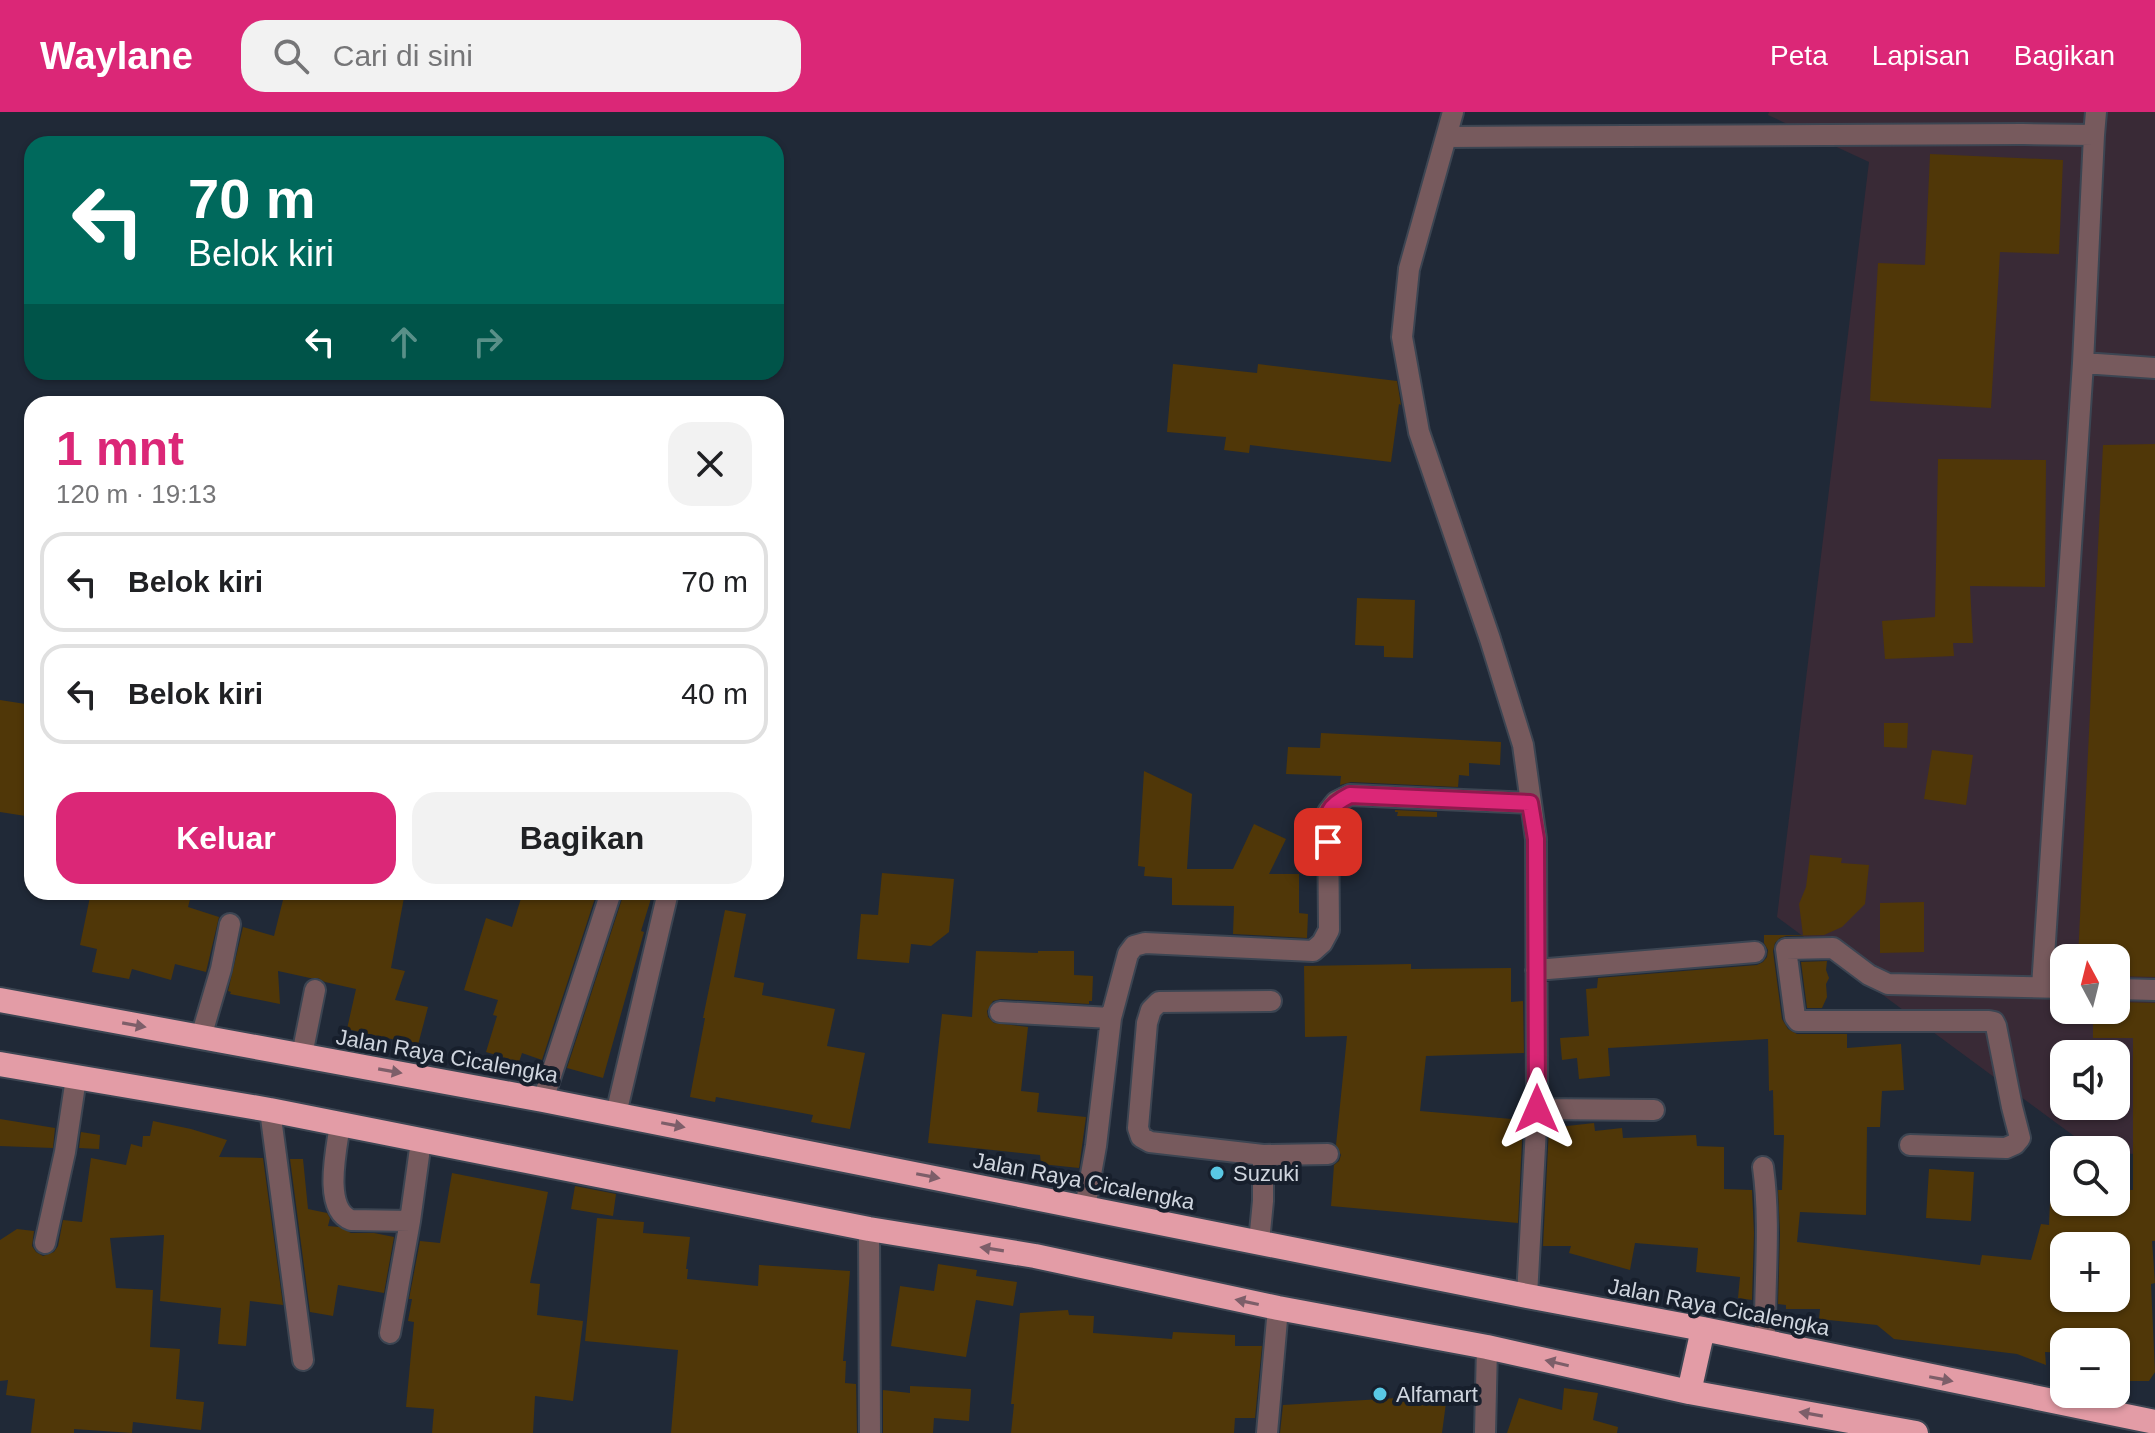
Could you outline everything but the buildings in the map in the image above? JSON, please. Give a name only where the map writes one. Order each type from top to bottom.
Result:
[{"type":"highway","name":"Jalan Raya Cicalengka","points":[[0,1000],[616,1114],[1703,1329],[2155,1422]]},
{"type":"highway","points":[[0,1064],[270,1110],[869,1229],[1035,1256],[1278,1308],[1487,1347],[1689,1392],[1916,1433]]},
{"type":"highway","points":[[1689,1392],[1703,1329]]},
{"type":"street","points":[[1453,112],[1409,269],[1402,337],[1419,432],[1523,745],[1536,839],[1537,1109],[1527,1296]]},
{"type":"street","points":[[2042,987],[2083,363],[2096,112]]},
{"type":"street","points":[[1447,137],[2094,135]]},
{"type":"street","points":[[2083,363],[2155,368]]},
{"type":"street","points":[[1085,1208],[1096,1146],[1111,1018],[1128,954],[1134,946],[1145,943],[1313,951],[1329,930],[1328,812],[1336,802],[1350,795],[1530,803]]},
{"type":"street","points":[[543,1100],[608,900]]},
{"type":"street","points":[[616,1114],[666,900]]},
{"type":"street","points":[[201,1037],[221,969],[230,924]]},
{"type":"street","points":[[1910,1145],[2006,1148],[2020,1138],[1994,1022],[1798,1021],[1786,949],[1833,948],[1869,975],[1888,984],[2050,987]]},
{"type":"street","points":[[1536,970],[1755,952]]},
{"type":"street","points":[[2130,989],[2155,990]]},
{"type":"street","points":[[302,1055],[315,990]]},
{"type":"street","points":[[1271,1001],[1159,1002],[1151,1010],[1147,1023],[1138,1128],[1141,1137],[1150,1142],[1263,1155],[1328,1154]]},
{"type":"street","points":[[1000,1012],[1111,1018]]},
{"type":"street","points":[[45,1243],[65,1152],[76,1078]]},
{"type":"street","points":[[1537,1109],[1654,1110]]},
{"type":"street","points":[[270,1110],[303,1360]]},
{"type":"street","points":[[340,1124],[333,1166],[334,1194],[341,1213],[351,1220],[410,1221]]},
{"type":"street","points":[[390,1333],[421,1141]]},
{"type":"street","points":[[1259,1242],[1263,1155]]},
{"type":"street","points":[[1763,1167],[1767,1209],[1765,1342]]},
{"type":"street","points":[[869,1229],[870,1433]]},
{"type":"street","points":[[1267,1433],[1278,1308]]},
{"type":"street","points":[[1485,1433],[1487,1347]]},
{"type":"shaded area","points":[[1769,112],[2155,112],[2155,1155],[2130,1154],[2130,1136],[2074,1136],[2052,1120],[2130,1120],[2130,1040],[2050,1040],[2050,1118],[1777,917],[1869,162],[1768,115]]},
{"type":"place","name":"Suzuki","points":[[1217,1173]]},
{"type":"place","name":"Alfamart","points":[[1380,1394]]},
{"type":"route","points":[[1328,842],[1328,812],[1336,802],[1350,795],[1530,803],[1536,839],[1537,1109]]}]
